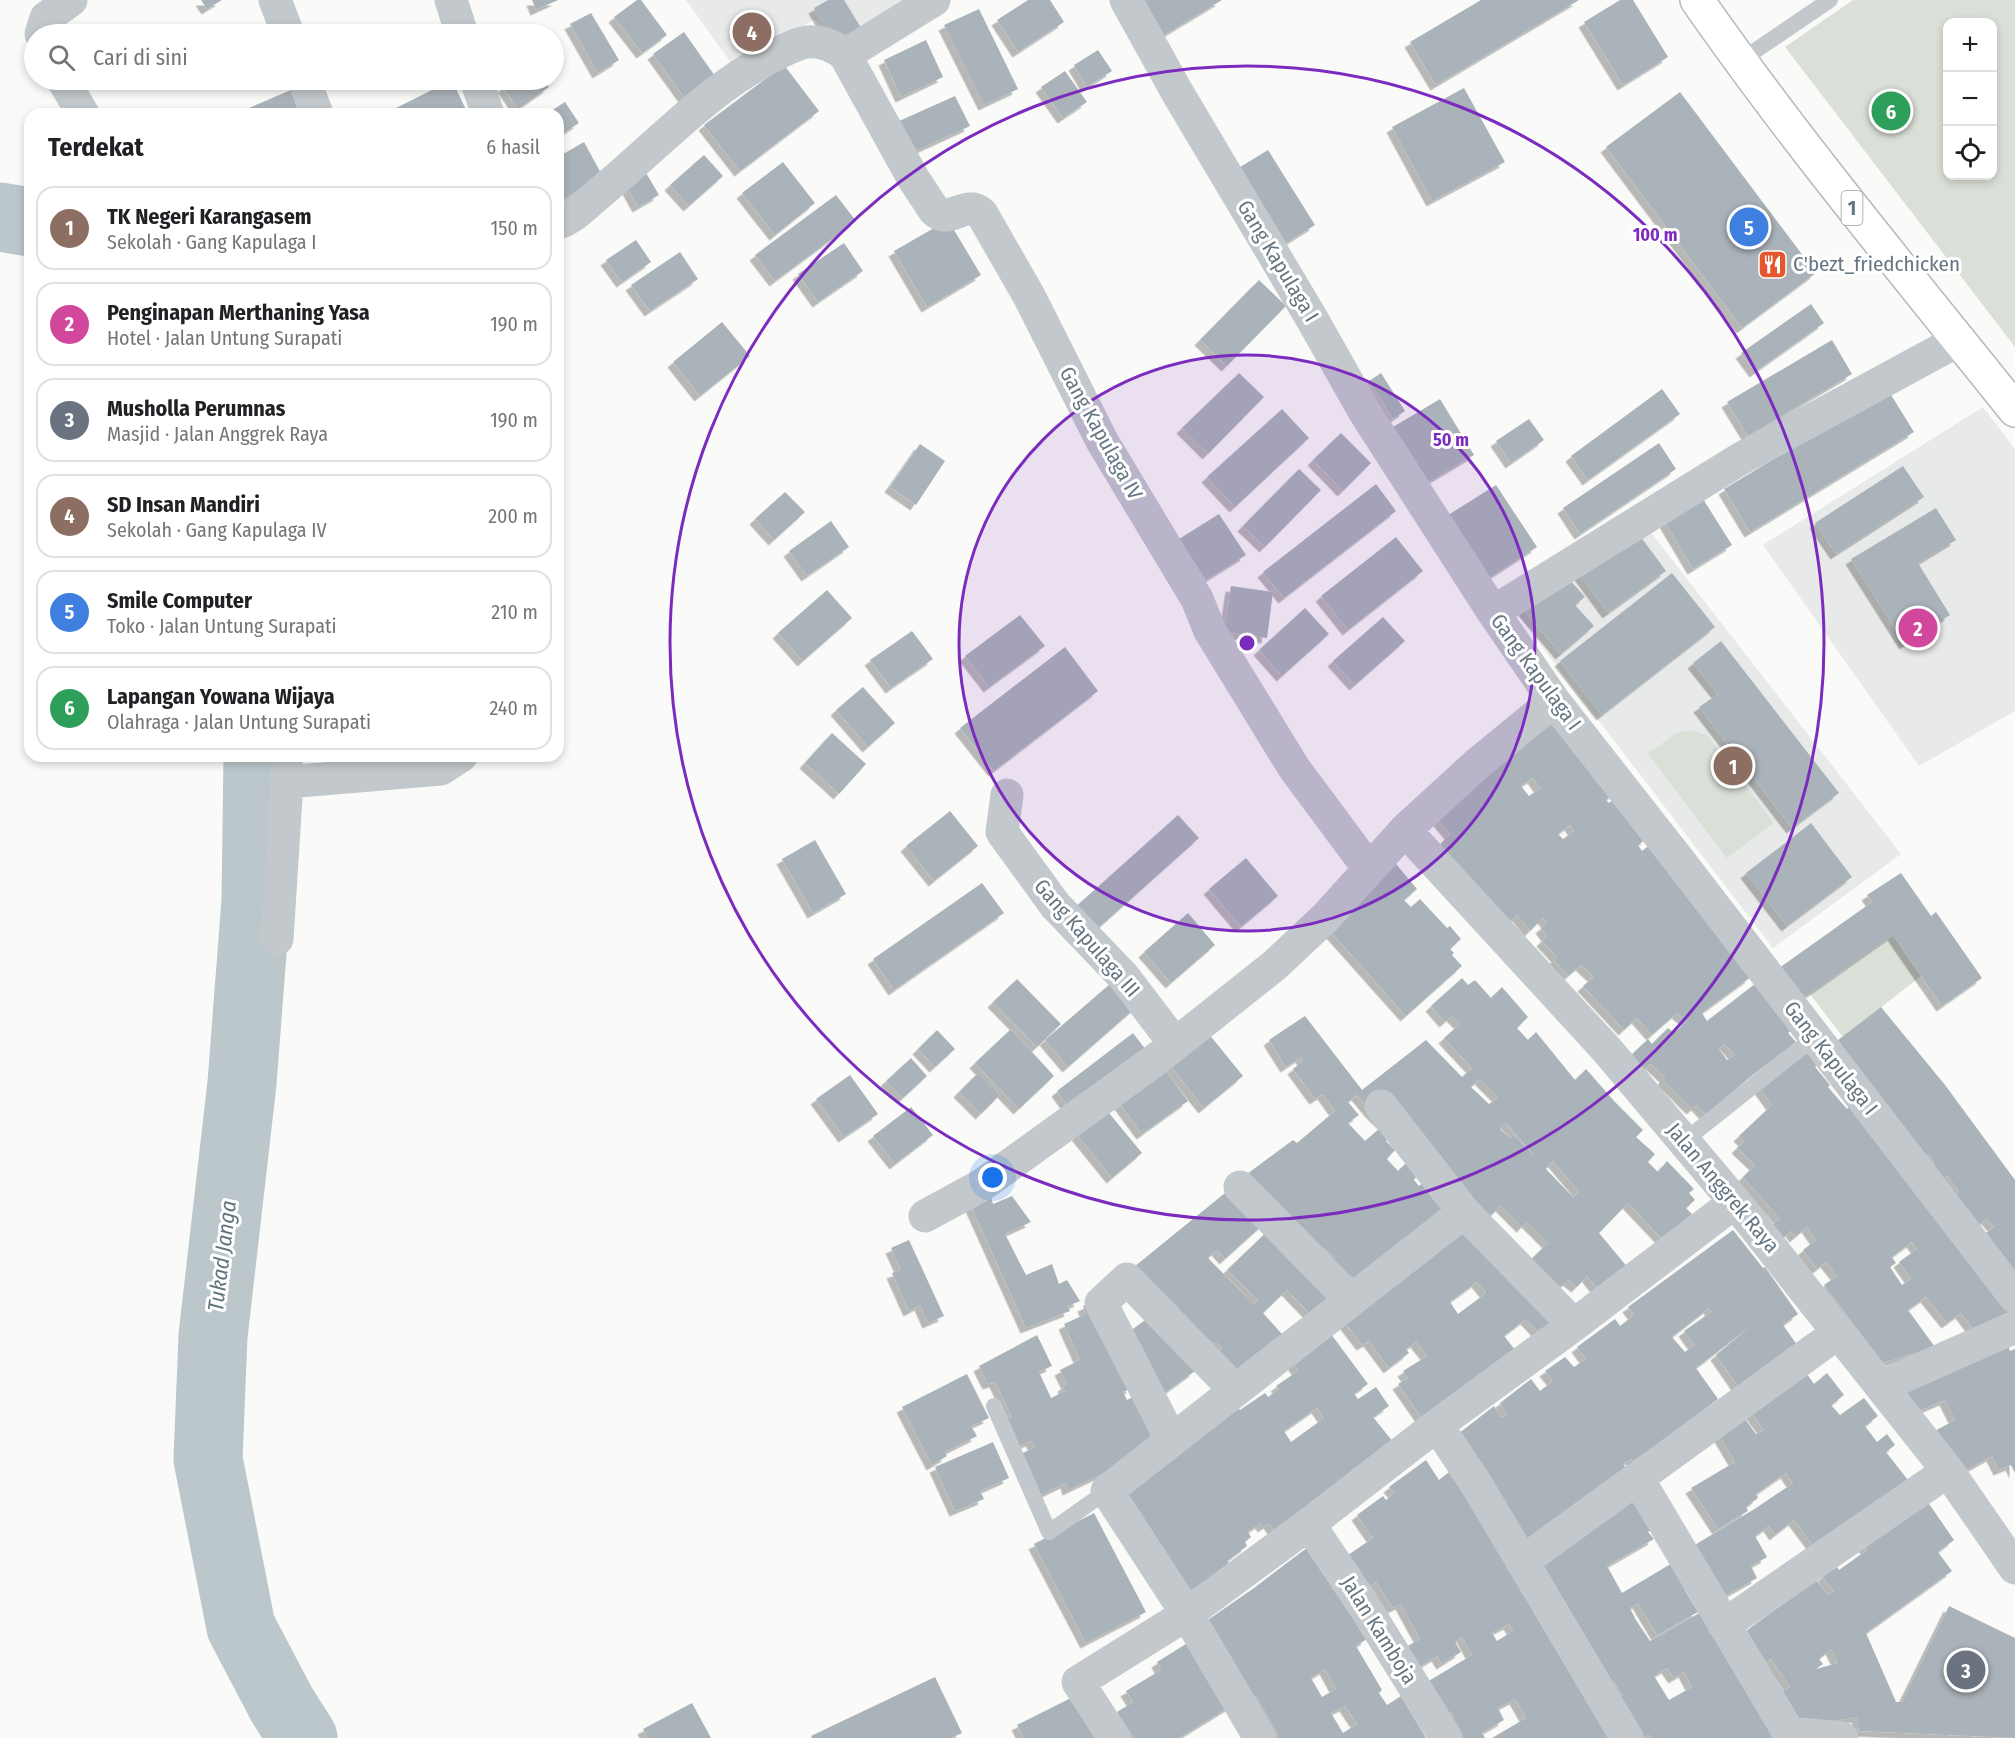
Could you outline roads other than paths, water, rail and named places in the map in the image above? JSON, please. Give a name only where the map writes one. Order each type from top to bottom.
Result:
[{"type":"highway","name":"1","points":[[1697,0],[1740,61],[1861,220],[2015,410]]},
{"type":"street","points":[[44,24],[46,18],[70,0]]},
{"type":"street","points":[[275,0],[284,24]]},
{"type":"street","points":[[451,0],[459,24]]},
{"type":"street","points":[[564,220],[606,188],[709,99],[750,68],[806,42],[831,49],[934,0]]},
{"type":"street","name":"Gang Kapulaga I","points":[[1126,0],[1177,92],[1364,411],[1492,612],[1554,701],[2015,1297]]},
{"type":"street","name":"Gang Kapulaga IV","points":[[831,49],[934,210],[938,214],[948,216],[972,208],[982,214],[1029,296],[1102,441],[1197,599],[1210,631],[1294,768],[1369,868]]},
{"type":"street","points":[[69,90],[79,108]]},
{"type":"street","points":[[308,90],[315,108]]},
{"type":"street","points":[[480,90],[486,108]]},
{"type":"street","points":[[1492,612],[1740,459],[1959,340]]},
{"type":"street","points":[[925,1216],[982,1185],[1175,1044],[1306,939],[1405,830],[1477,764],[1554,701]]},
{"type":"street","points":[[277,939],[287,769],[441,769],[451,762]]},
{"type":"street","name":"Gang Kapulaga III","points":[[1008,795],[1002,832],[1054,905],[1124,977],[1175,1044]]},
{"type":"street","name":"Jalan Anggrek Raya","points":[[1405,830],[1606,1050],[1735,1202],[1948,1471],[2015,1568]]},
{"type":"street","points":[[1381,1106],[1464,1212],[1574,1325]]},
{"type":"street","points":[[1240,1187],[1351,1300]]},
{"type":"street","points":[[1114,1738],[1078,1682],[1187,1614],[1310,1524],[1437,1425],[1574,1325],[1735,1202]]},
{"type":"street","points":[[1260,1738],[1187,1614],[1107,1491],[1464,1212]]},
{"type":"street","points":[[1171,1439],[1101,1303],[1127,1279],[1235,1390]]},
{"type":"street","points":[[1882,1386],[2015,1327]]},
{"type":"street","points":[[1522,1562],[1839,1332]]},
{"type":"street","points":[[1437,1425],[1478,1487],[1627,1738]]},
{"type":"street","points":[[1724,1625],[1948,1471]]},
{"type":"street","points":[[1638,1479],[1789,1733],[1842,1738]]},
{"type":"street","name":"Jalan Kamboja","points":[[1310,1524],[1446,1738]]},
{"type":"lane","points":[[1740,61],[1830,0]]},
{"type":"lane","points":[[1684,1141],[1815,1037]]},
{"type":"lane","points":[[994,1406],[1049,1532],[1107,1491]]},
{"type":"waterway","name":"Tukad Janga","points":[[0,217],[24,221]]},
{"type":"waterway","name":"Tukad Janga","points":[[258,762],[256,901],[242,1083],[213,1336],[208,1459],[241,1627],[282,1705],[303,1738]]},
{"type":"place","name":"SD Insan Mandiri","points":[[752,32]]},
{"type":"place","name":"Lapangan Yowana Wijaya","points":[[1891,111]]},
{"type":"place","name":"Smile Computer","points":[[1749,227]]},
{"type":"place","name":"C'bezt_friedchicken","points":[[1772,264]]},
{"type":"place","name":"Penginapan Merthaning Yasa","points":[[1918,628]]},
{"type":"place","name":"TK Negeri Karangasem","points":[[1733,766]]},
{"type":"place","name":"Musholla Perumnas","points":[[1966,1670]]}]
